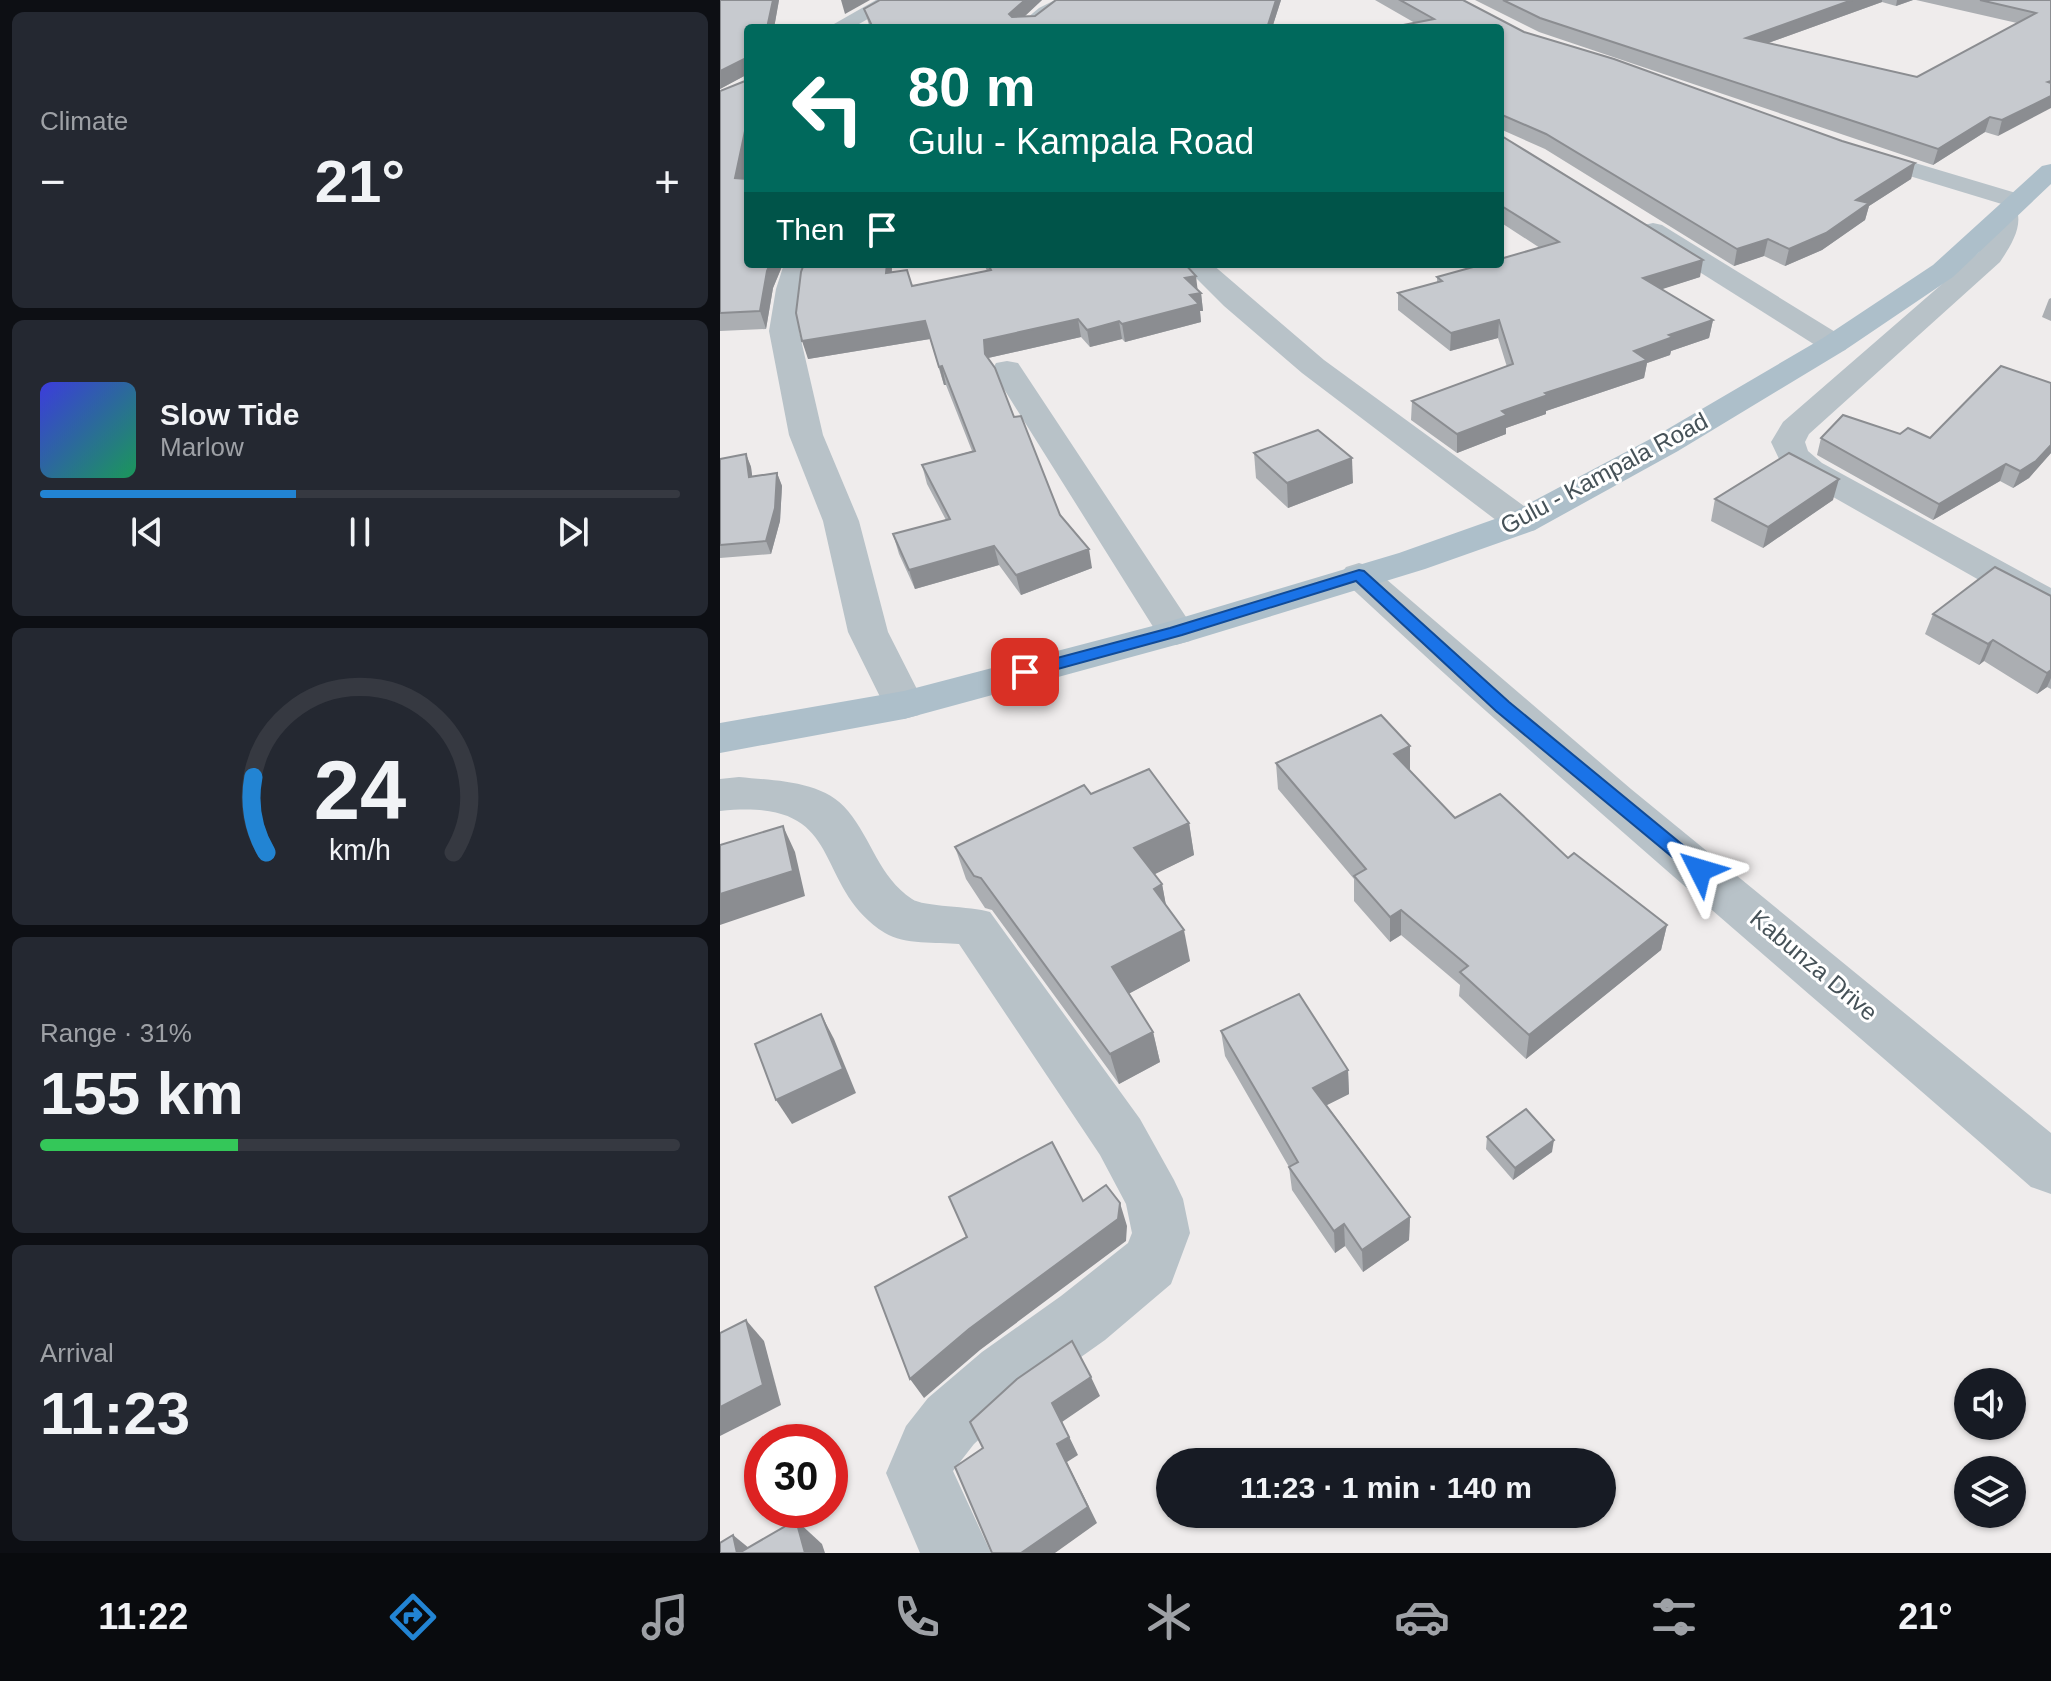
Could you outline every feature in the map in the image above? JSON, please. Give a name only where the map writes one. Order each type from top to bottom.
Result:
[{"type":"main road","name":"Gulu - Kampala Road","points":[[720,738],[904,705],[1176,632],[1412,561],[1522,522],[1666,444],[1834,344],[1943,271],[2051,171]]},
{"type":"street","points":[[845,24],[891,0]]},
{"type":"street","points":[[1029,24],[1048,6],[1059,1],[1125,1]]},
{"type":"street","points":[[1835,145],[2012,207],[1990,256],[1795,429],[1788,442],[1793,456],[1810,470],[2051,604]]},
{"type":"street","points":[[1637,221],[1834,344]]},
{"type":"street","points":[[797,268],[790,289],[784,331],[806,435],[841,521],[868,632],[904,705]]},
{"type":"street","points":[[1200,268],[1379,419],[1522,522]]},
{"type":"street","points":[[1007,370],[1176,632]]},
{"type":"street","name":"Kabunza Drive","points":[[1359,575],[1503,707],[2051,1168]]},
{"type":"street","points":[[720,795],[739,793],[799,800],[831,821],[869,889],[903,920],[973,926],[1120,1137],[1154,1199],[1161,1233],[1150,1263],[1083,1318],[1004,1374],[951,1421],[929,1449],[919,1473],[931,1504],[957,1553]]},
{"type":"building","points":[[720,0],[773,0],[768,24],[744,24],[744,59],[720,71]]},
{"type":"building","points":[[880,0],[1025,0],[1009,14],[1012,17],[1035,16],[1056,0],[1276,0],[1268,24],[871,24],[864,9]]},
{"type":"building","points":[[1400,0],[1463,0],[1524,32],[1614,59],[1842,141],[1915,163],[1856,200],[1869,203],[1826,233],[1789,249],[1768,239],[1737,249],[1546,134],[1504,116],[1504,24],[1408,24],[1434,19]]},
{"type":"building","points":[[1503,0],[1852,0],[1746,38],[1917,77],[2036,13],[1980,0],[2051,0],[2051,81],[2048,82],[2051,83],[2051,96],[2002,120],[1990,117],[1938,149],[1540,18]]},
{"type":"building","points":[[744,81],[744,136],[735,178],[744,179],[744,268],[768,268],[760,311],[720,313],[720,91]]},
{"type":"building","points":[[1504,137],[1703,260],[1643,278],[1713,320],[1634,351],[1647,360],[1545,393],[1548,395],[1502,411],[1507,415],[1457,434],[1412,401],[1513,364],[1499,320],[1451,333],[1398,293],[1442,281],[1437,277],[1470,268],[1504,268],[1504,258],[1559,242],[1504,208]]},
{"type":"building","points":[[802,268],[887,268],[886,273],[907,270],[912,286],[990,268],[1189,268],[1196,276],[1185,278],[1201,293],[1190,295],[1199,304],[1122,324],[1119,321],[1087,330],[1078,319],[984,340],[985,354],[995,368],[1014,417],[1021,416],[1060,515],[1089,549],[1016,575],[994,546],[909,570],[893,534],[950,519],[922,465],[975,451],[942,366],[939,367],[925,321],[802,341],[796,313]]},
{"type":"building","points":[[2001,366],[2051,383],[2051,445],[2036,461],[2020,471],[2006,464],[1939,504],[1821,438],[1843,415],[1900,434],[1908,428],[1930,438]]},
{"type":"building","points":[[1318,430],[1352,458],[1287,483],[1254,453]]},
{"type":"building","points":[[1789,453],[1839,479],[1768,527],[1715,499]]},
{"type":"building","points":[[746,454],[749,477],[777,473],[775,508],[766,541],[720,545],[720,459]]},
{"type":"building","points":[[1995,567],[2051,596],[2051,670],[2047,673],[1993,640],[1988,644],[1933,614]]},
{"type":"building","points":[[1381,715],[1410,746],[1394,754],[1455,818],[1500,794],[1568,858],[1574,853],[1667,925],[1529,1035],[1460,972],[1468,966],[1401,910],[1390,917],[1354,876],[1366,869],[1276,763]]},
{"type":"building","points":[[1149,769],[1189,823],[1134,848],[1162,884],[1154,889],[1184,930],[1112,967],[1153,1032],[1110,1054],[955,847],[1084,785],[1091,794]]},
{"type":"building","points":[[783,826],[793,871],[720,894],[720,845]]},
{"type":"building","points":[[1299,994],[1348,1070],[1313,1088],[1410,1217],[1362,1250],[1344,1224],[1334,1231],[1289,1167],[1298,1162],[1221,1031]]},
{"type":"building","points":[[821,1014],[843,1069],[776,1100],[755,1044]]},
{"type":"building","points":[[1526,1109],[1554,1140],[1515,1168],[1487,1137]]},
{"type":"building","points":[[1052,1142],[1083,1201],[1106,1185],[1120,1203],[1118,1219],[969,1329],[910,1379],[875,1287],[967,1237],[949,1197]]},
{"type":"building","points":[[746,1320],[763,1385],[720,1407],[720,1333]]},
{"type":"building","points":[[1072,1341],[1091,1377],[1052,1403],[1069,1437],[1057,1444],[1088,1507],[1021,1553],[992,1553],[955,1467],[983,1448],[970,1422],[1017,1379]]},
{"type":"building","points":[[782,1528],[798,1528],[805,1553],[739,1553]]},
{"type":"building","points":[[733,1535],[737,1553],[720,1553],[720,1543]]},
{"type":"route","points":[[1025,672],[1176,632],[1359,575],[1503,707],[1700,870]]}]
